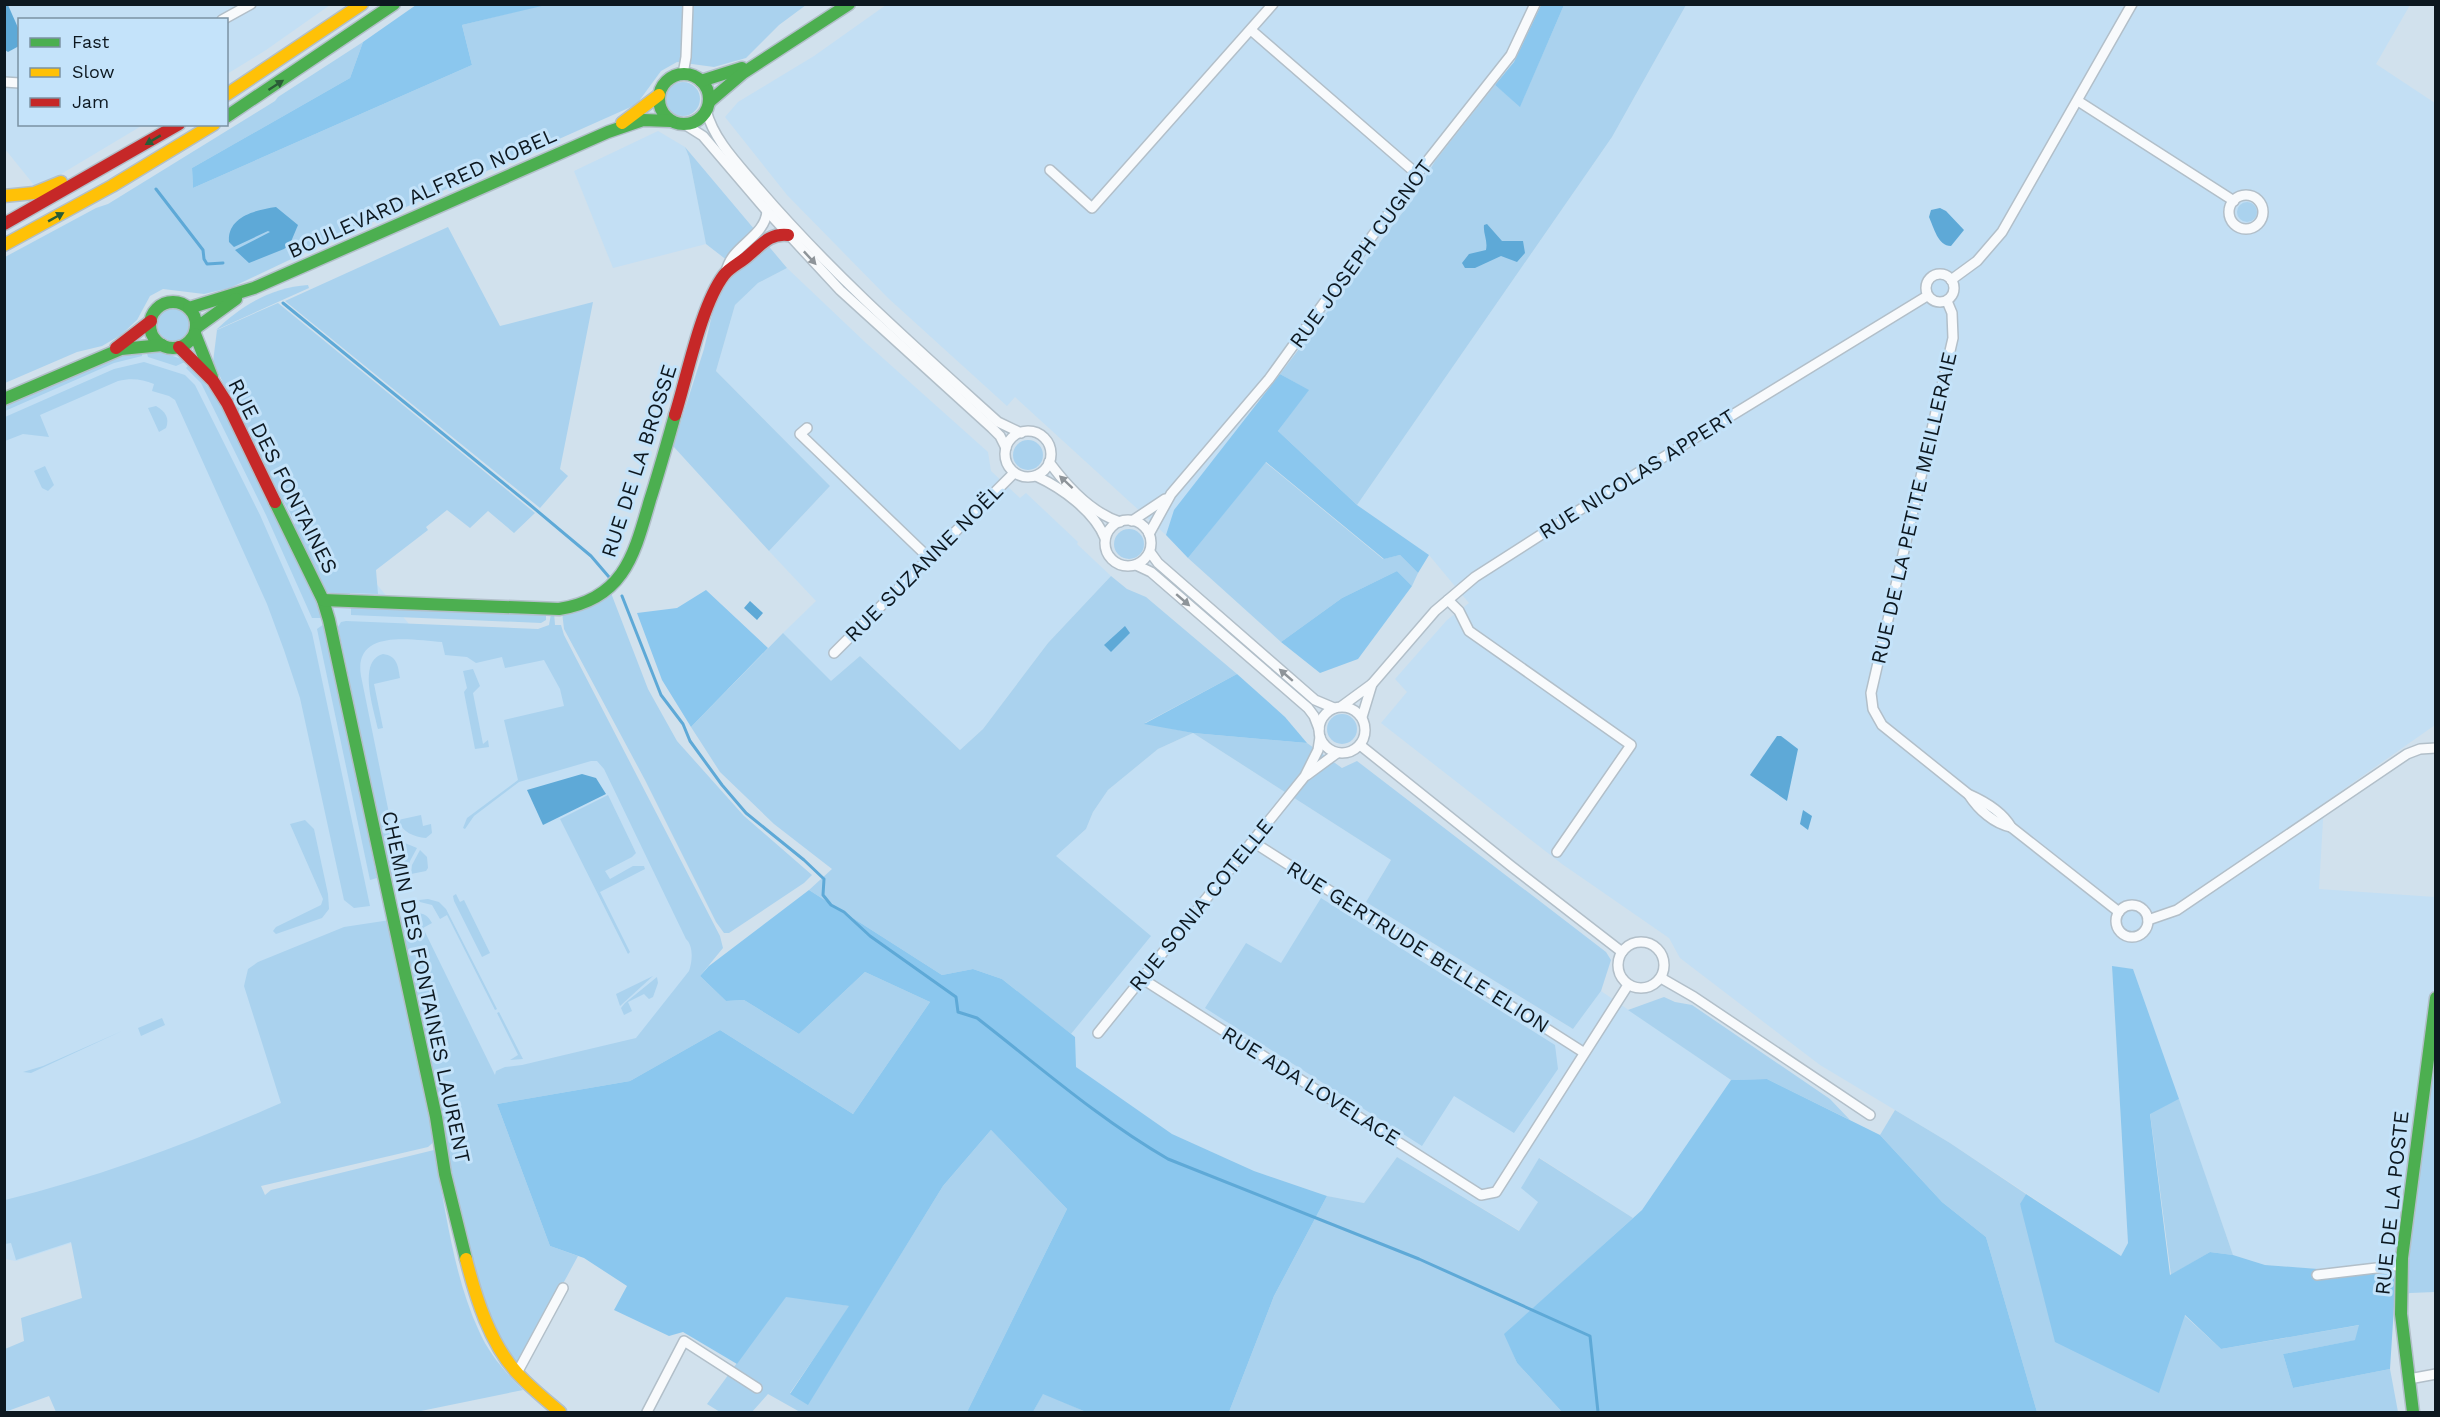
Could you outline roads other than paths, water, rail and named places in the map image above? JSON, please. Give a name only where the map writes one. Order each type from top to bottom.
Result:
[{"type":"main road","points":[[228,94],[362,4]]},
{"type":"main road","points":[[228,116],[394,4]]},
{"type":"main road","points":[[659,95],[661,110],[671,121],[684,124],[697,120],[721,88],[849,4]]},
{"type":"main road","points":[[608,132],[659,95],[667,81],[683,74],[701,81],[757,63]]},
{"type":"main road","points":[[701,81],[708,94],[708,106]]},
{"type":"main road","name":"BOULEVARD ALFRED NOBEL","points":[[189,308],[254,288],[608,132],[644,120],[671,121]]},
{"type":"main road","points":[[4,224],[176,126]]},
{"type":"main road","points":[[4,245],[120,181],[211,126]]},
{"type":"main road","points":[[4,196],[19,196],[48,189],[110,155],[127,155]]},
{"type":"main road","name":"RUE DE LA BROSSE","points":[[323,600],[559,609],[592,601],[611,588],[627,567],[635,551],[705,315],[717,285],[726,272],[740,264],[769,237],[778,234],[788,235]]},
{"type":"main road","points":[[4,399],[121,350],[162,345],[179,347],[190,340],[195,331],[225,305],[254,288]]},
{"type":"main road","points":[[162,345],[152,333],[151,321],[155,310],[163,304],[179,302],[189,308],[196,319],[195,331],[213,381]]},
{"type":"main road","points":[[105,355],[125,343],[151,321]]},
{"type":"main road","name":"RUE DES FONTAINES","points":[[179,347],[213,381],[227,403],[323,600]]},
{"type":"main road","name":"CHEMIN DES FONTAINES LAURENT","points":[[323,600],[404,963],[436,1117],[445,1174],[467,1269],[489,1326],[517,1373],[560,1413]]},
{"type":"main road","name":"RUE DE LA POSTE","points":[[2413,1413],[2401,1314],[2402,1265],[2436,998]]},
{"type":"street","points":[[226,18],[251,4]]},
{"type":"street","points":[[683,74],[688,4]]},
{"type":"street","points":[[1050,170],[1092,208],[1273,4]]},
{"type":"street","name":"RUE JOSEPH CUGNOT","points":[[1132,521],[1150,511],[1171,494],[1269,379],[1418,174],[1511,55],[1535,4]]},
{"type":"street","points":[[1951,280],[1977,261],[2002,232],[2132,4]]},
{"type":"street","points":[[1251,30],[1418,174]]},
{"type":"street","points":[[2078,101],[2234,201]]},
{"type":"street","points":[[684,124],[703,136],[788,235],[840,290],[1000,436],[1006,448],[1006,462],[1014,473],[1021,477],[1036,476],[1044,471],[1049,462],[1049,446],[1044,438],[1037,433],[1021,433],[998,422],[847,284],[776,208],[729,153],[713,128],[708,106]]},
{"type":"street","name":"RUE DE LA BROSSE","points":[[726,272],[734,254],[764,224],[767,211]]},
{"type":"street","points":[[1943,274],[1951,280],[1954,291],[1947,301],[1938,303],[1927,296],[1925,286],[1929,278],[1943,274]]},
{"type":"street","name":"RUE NICOLAS APPERT","points":[[1372,684],[1405,644],[1448,600],[1475,577],[1603,495],[1927,296]]},
{"type":"street","name":"RUE DE LA PETITE MEILLERAIE","points":[[1947,301],[1952,313],[1953,338],[1871,693],[1875,716],[1890,732],[1968,794],[1984,812],[2002,825],[2011,826],[2119,912]]},
{"type":"street","points":[[807,428],[800,434],[929,558]]},
{"type":"street","points":[[1006,448],[1011,439],[1021,433]]},
{"type":"street","points":[[1049,462],[1060,477],[1107,518],[1119,522],[1132,521],[1144,526],[1149,534],[1150,552],[1158,563],[1315,700],[1350,708],[1362,717]]},
{"type":"street","name":"RUE SUZANNE NOËL","points":[[834,653],[1014,473]]},
{"type":"street","points":[[1036,476],[1053,484],[1100,526],[1105,538],[1106,553],[1111,560],[1128,567],[1144,560],[1150,552]]},
{"type":"street","name":"RUE JOSEPH CUGNOT","points":[[1149,534],[1171,494]]},
{"type":"street","points":[[1105,538],[1112,527],[1119,522]]},
{"type":"street","points":[[1136,565],[1151,572],[1308,708],[1314,716],[1319,733],[1329,749],[1336,753]]},
{"type":"street","points":[[1448,600],[1458,611],[1468,631],[1631,745],[1557,852]]},
{"type":"street","points":[[1305,776],[1318,750],[1323,716],[1372,684]]},
{"type":"street","points":[[1305,776],[1336,753],[1353,750],[1360,745],[1366,731],[1362,717],[1372,684]]},
{"type":"street","points":[[1360,745],[1510,866],[1622,952]]},
{"type":"street","points":[[2148,920],[2177,910],[2408,754],[2420,749],[2434,750]]},
{"type":"street","name":"RUE SONIA COTELLE","points":[[1098,1034],[1305,776]]},
{"type":"street","name":"RUE GERTRUDE BELLE ELION","points":[[1253,842],[1583,1052]]},
{"type":"street","points":[[2127,906],[2136,906],[2145,911],[2148,920],[2142,934],[2128,937],[2117,927],[2119,912],[2127,906]]},
{"type":"street","points":[[1639,942],[1652,944],[1664,959],[1664,972],[1661,978],[1646,989],[1628,985],[1621,977],[1618,967],[1622,952],[1639,942]]},
{"type":"street","name":"RUE ADA LOVELACE","points":[[1141,978],[1481,1195],[1496,1192],[1583,1052]]},
{"type":"street","points":[[1661,978],[1694,997],[1870,1115]]},
{"type":"street","points":[[1583,1052],[1628,985]]},
{"type":"street","points":[[2317,1275],[2402,1265]]},
{"type":"street","points":[[517,1373],[564,1288]]},
{"type":"street","points":[[646,1413],[684,1341],[757,1388]]},
{"type":"street","points":[[2409,1378],[2436,1374]]},
{"type":"waterway","points":[[156,189],[203,250],[207,264],[223,263]]},
{"type":"waterway","points":[[283,303],[591,556],[609,577]]},
{"type":"waterway","points":[[622,596],[661,695],[683,724],[690,741],[722,785],[746,813],[824,879],[823,895],[831,905],[844,912],[870,936],[956,997],[958,1012],[977,1018],[1094,1110],[1168,1159],[1419,1259],[1590,1336],[1598,1412]]}]
